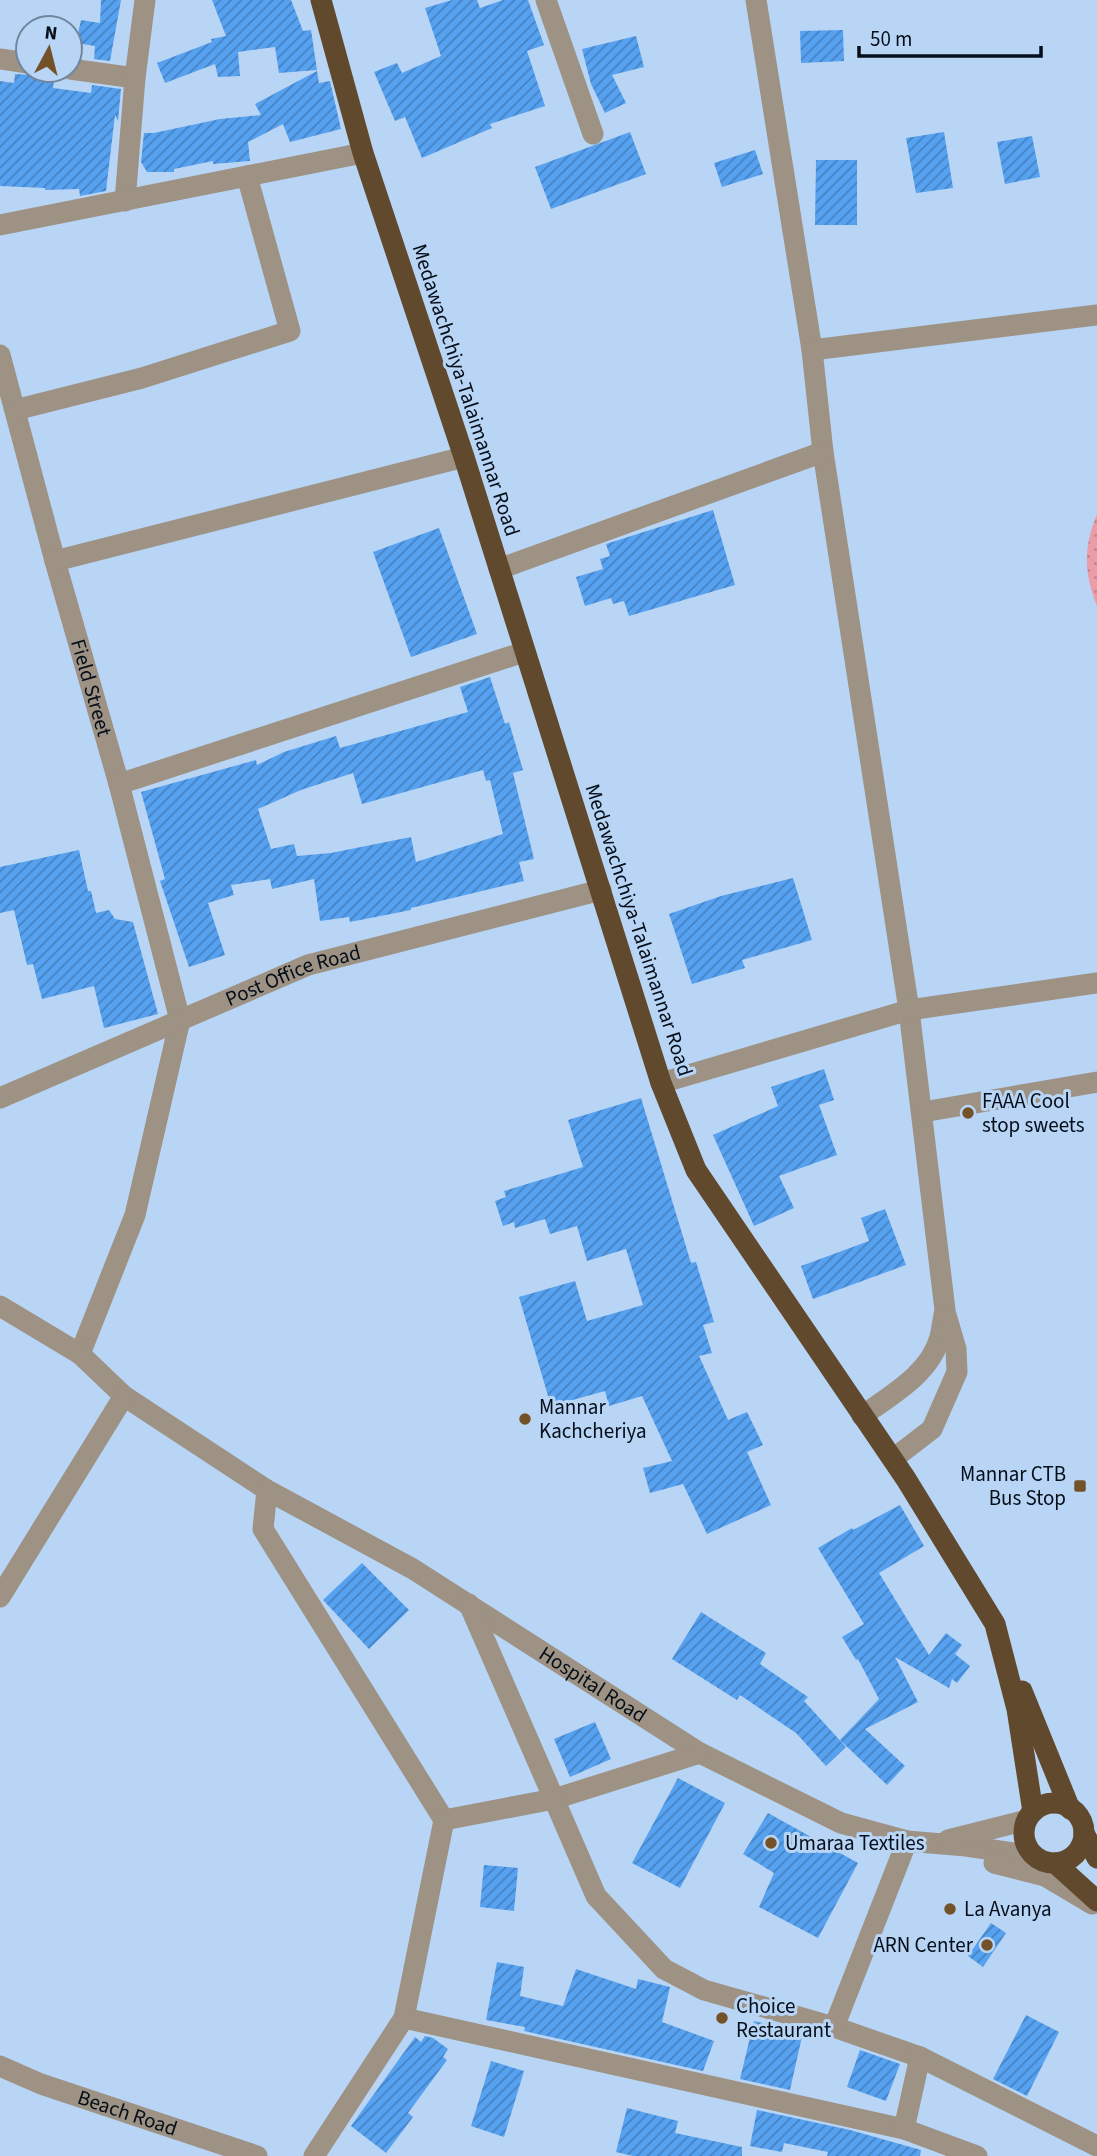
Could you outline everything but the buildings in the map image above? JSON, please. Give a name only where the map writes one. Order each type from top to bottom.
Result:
[{"type":"highway","name":"Medawachchiya-Talaimannar Road","points":[[321,0],[363,153],[464,457],[661,1083],[696,1170],[893,1459],[995,1624],[1017,1709],[1030,1816]]},
{"type":"highway","points":[[995,1624],[1070,1808],[1078,1816],[1097,1858]]},
{"type":"highway","points":[[1070,1808],[1051,1804],[1030,1816],[1024,1838],[1034,1856],[1055,1863],[1067,1860],[1082,1843],[1084,1833]]},
{"type":"highway","points":[[1055,1863],[1097,1901]]},
{"type":"street","points":[[125,201],[135,78],[145,0]]},
{"type":"street","points":[[546,0],[593,134]]},
{"type":"street","points":[[755,0],[812,350],[823,452],[909,1010],[945,1310],[956,1349],[957,1372],[932,1429],[893,1459]]},
{"type":"street","points":[[84,71],[135,78]]},
{"type":"street","points":[[0,225],[363,153]]},
{"type":"street","points":[[15,410],[142,378],[289,331],[247,176]]},
{"type":"street","points":[[812,350],[1097,315]]},
{"type":"street","name":"Field Street","points":[[0,355],[119,784],[180,1020]]},
{"type":"street","points":[[499,569],[823,452]]},
{"type":"street","points":[[55,561],[464,457]]},
{"type":"street","points":[[119,784],[524,652]]},
{"type":"street","name":"Post Office Road","points":[[0,1098],[308,964],[601,890]]},
{"type":"street","points":[[661,1083],[909,1010],[1097,983]]},
{"type":"street","points":[[80,1354],[135,1215],[180,1020]]},
{"type":"street","points":[[923,1112],[1097,1082]]},
{"type":"street","name":"Hospital Road","points":[[0,1306],[80,1354],[124,1396],[267,1490],[413,1569],[701,1753],[841,1823],[907,1841],[1034,1856]]},
{"type":"street","points":[[862,1416],[904,1386],[924,1367],[939,1340],[945,1310]]},
{"type":"street","points":[[0,1597],[124,1396]]},
{"type":"street","points":[[267,1490],[264,1529],[444,1819],[404,2018],[314,2156]]},
{"type":"street","points":[[469,1604],[596,1896],[664,1969],[704,1990],[834,2026],[920,2057],[1097,2146]]},
{"type":"street","points":[[444,1819],[554,1799],[701,1753]]},
{"type":"street","points":[[935,1843],[1030,1816]]},
{"type":"street","points":[[834,2026],[907,1841]]},
{"type":"street","name":"Hospital Road","points":[[935,1843],[974,1857],[1045,1876],[1097,1908]]},
{"type":"street","points":[[404,2018],[904,2129],[977,2156]]},
{"type":"street","points":[[904,2129],[920,2057]]},
{"type":"street","name":"Beach Road","points":[[0,2067],[41,2084],[257,2156]]},
{"type":"shaded area","points":[[1097,514],[1097,606],[1088,571],[1087,549]]},
{"type":"place","name":"FAAA Cool stop sweets","points":[[968,1113]]},
{"type":"place","name":"Mannar Kachcheriya","points":[[525,1419]]},
{"type":"place","name":"Mannar CTB Bus Stop","points":[[1080,1486]]},
{"type":"place","name":"Umaraa Textiles","points":[[771,1843]]},
{"type":"place","name":"La Avanya","points":[[950,1909]]},
{"type":"place","name":"ARN Center","points":[[987,1945]]},
{"type":"place","name":"Choice Restaurant","points":[[722,2018]]}]
